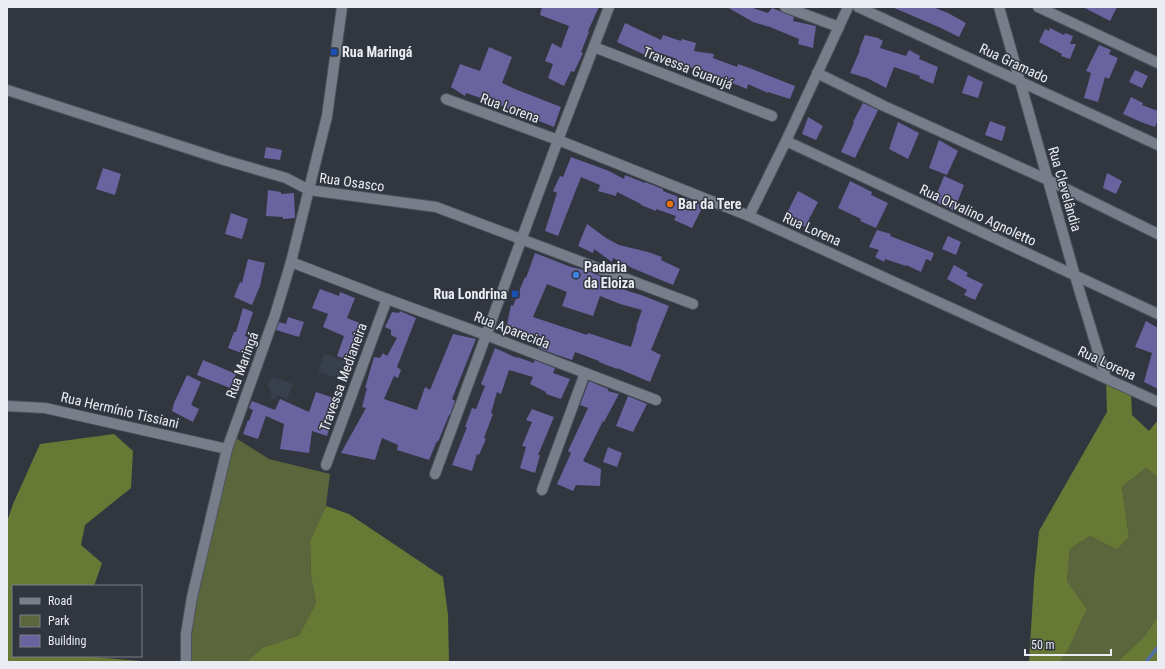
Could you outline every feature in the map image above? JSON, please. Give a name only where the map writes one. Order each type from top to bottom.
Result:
[{"type":"street","name":"Rua Maringá","points":[[186,662],[186,634],[192,597],[227,449],[275,315],[291,262],[328,116],[342,7]]},
{"type":"street","points":[[435,474],[558,140],[609,7]]},
{"type":"street","points":[[785,7],[839,27]]},
{"type":"street","points":[[749,216],[786,141],[816,73],[848,7]]},
{"type":"street","name":"Rua Gramado","points":[[858,7],[1158,145]]},
{"type":"street","name":"Rua Clevelândia","points":[[999,7],[1075,276],[1106,378]]},
{"type":"street","points":[[1038,7],[1158,63]]},
{"type":"street","name":"Travessa Guarujá","points":[[594,46],[772,116]]},
{"type":"street","points":[[816,73],[884,106],[1048,180],[1158,234]]},
{"type":"street","name":"Rua Osasco","points":[[7,90],[224,160],[286,178],[309,190],[436,207],[693,304]]},
{"type":"street","name":"Rua Lorena","points":[[446,99],[558,140],[749,216],[1158,402]]},
{"type":"street","name":"Rua Orvalino Agnoletto","points":[[786,141],[1158,314]]},
{"type":"street","name":"Rua Aparecida","points":[[291,262],[656,400]]},
{"type":"street","name":"Travessa Medianeira","points":[[326,465],[387,299]]},
{"type":"street","points":[[542,490],[585,373]]},
{"type":"street","name":"Rua Hermínio Tissiani","points":[[7,406],[45,408],[227,449]]},
{"type":"shaded area","points":[[324,354],[350,362],[344,380],[318,372]]},
{"type":"shaded area","points":[[273,377],[293,384],[287,399],[278,395],[275,400],[270,398],[272,393],[267,385]]},
{"type":"green space","points":[[1106,378],[1131,390],[1132,415],[1149,431],[1158,420],[1158,477],[1146,468],[1122,487],[1129,537],[1117,550],[1090,536],[1070,549],[1067,581],[1087,609],[1069,648],[1060,662],[1029,662],[1034,580],[1039,531],[1107,412]]},
{"type":"green space","points":[[114,434],[133,451],[131,488],[85,525],[81,545],[102,563],[94,585],[12,585],[12,657],[92,657],[143,662],[7,662],[7,522],[13,504],[40,444]]},
{"type":"green space","points":[[231,435],[269,459],[330,474],[326,506],[310,541],[311,577],[316,603],[299,635],[262,648],[246,662],[186,662],[186,634]]},
{"type":"green space","points":[[1146,468],[1158,477],[1158,616],[1144,637],[1117,662],[1060,662],[1069,648],[1087,609],[1067,581],[1070,549],[1090,536],[1117,550],[1129,537],[1122,487]]},
{"type":"green space","points":[[326,506],[349,514],[443,577],[448,615],[449,662],[246,662],[262,648],[299,635],[316,603],[311,577],[310,541]]},
{"type":"green space","points":[[1158,616],[1158,662],[1117,662],[1144,637]]},
{"type":"building","points":[[542,7],[599,7],[588,31],[589,32],[581,52],[583,53],[574,72],[571,71],[564,86],[548,78],[553,64],[545,61],[552,43],[561,48],[569,26],[540,15]]},
{"type":"building","points":[[727,7],[750,7],[768,13],[772,8],[794,17],[793,21],[816,26],[813,48],[798,44],[799,39],[770,27],[753,22]]},
{"type":"building","points":[[892,7],[933,7],[966,23],[959,37]]},
{"type":"building","points":[[1083,7],[1117,7],[1110,21]]},
{"type":"building","points":[[625,23],[661,40],[663,35],[681,41],[682,39],[696,43],[694,51],[714,54],[713,58],[737,67],[738,64],[795,86],[790,99],[768,93],[748,84],[747,89],[694,71],[694,69],[676,61],[677,59],[648,49],[645,55],[617,42]]},
{"type":"building","points":[[1050,28],[1064,35],[1065,33],[1073,36],[1070,44],[1076,44],[1070,59],[1061,56],[1062,54],[1039,42],[1045,29],[1049,31]]},
{"type":"building","points":[[865,35],[878,38],[883,41],[880,48],[906,56],[909,50],[920,56],[919,59],[938,67],[933,84],[919,78],[920,76],[894,67],[886,88],[867,78],[850,73]]},
{"type":"building","points":[[1099,45],[1111,50],[1109,54],[1118,58],[1109,79],[1105,77],[1098,102],[1084,98],[1091,73],[1086,71]]},
{"type":"building","points":[[489,47],[512,57],[502,83],[561,107],[554,127],[513,109],[512,111],[490,100],[466,93],[465,96],[451,87],[460,64],[480,71]]},
{"type":"building","points":[[1135,70],[1148,76],[1142,88],[1129,82]]},
{"type":"building","points":[[968,75],[983,82],[978,98],[962,93]]},
{"type":"building","points":[[1131,97],[1143,103],[1142,105],[1158,111],[1158,120],[1155,127],[1123,114]]},
{"type":"building","points":[[863,103],[878,110],[855,158],[841,152],[854,123],[853,122]]},
{"type":"building","points":[[808,117],[823,126],[816,140],[802,134]]},
{"type":"building","points":[[990,121],[1006,127],[1002,141],[985,135]]},
{"type":"building","points":[[898,122],[919,133],[908,159],[889,149]]},
{"type":"building","points":[[939,140],[958,151],[947,175],[929,168]]},
{"type":"building","points":[[266,147],[282,150],[280,160],[264,158]]},
{"type":"building","points":[[571,157],[609,171],[624,179],[625,175],[645,182],[663,189],[663,191],[703,206],[692,228],[674,220],[676,216],[656,209],[656,211],[641,205],[617,192],[616,196],[598,191],[600,185],[581,177],[558,236],[545,231],[557,193],[553,191],[560,176],[563,177]]},
{"type":"building","points":[[103,168],[121,174],[115,195],[96,189]]},
{"type":"building","points":[[1107,173],[1122,181],[1116,194],[1103,188]]},
{"type":"building","points":[[944,176],[964,185],[954,211],[934,201]]},
{"type":"building","points":[[850,181],[872,192],[871,195],[888,203],[876,228],[860,221],[861,219],[838,208]]},
{"type":"building","points":[[268,190],[281,192],[281,194],[294,193],[295,218],[283,219],[283,217],[266,216]]},
{"type":"building","points":[[798,191],[818,202],[805,227],[785,217]]},
{"type":"building","points":[[231,213],[248,219],[242,239],[225,234]]},
{"type":"building","points":[[587,224],[606,238],[619,245],[662,257],[661,260],[680,269],[673,285],[632,268],[613,258],[612,262],[594,249],[593,253],[578,246]]},
{"type":"building","points":[[877,230],[891,234],[890,236],[934,253],[931,261],[926,259],[921,272],[906,265],[885,259],[884,262],[875,257],[879,250],[869,247]]},
{"type":"building","points":[[948,236],[961,242],[956,255],[942,249]]},
{"type":"building","points":[[535,253],[571,267],[588,271],[626,287],[625,290],[669,306],[651,350],[661,355],[650,382],[575,352],[572,360],[538,348],[542,337],[506,329],[511,305],[513,306],[525,277],[526,278]],"holes":[[[547,284],[567,292],[562,306],[593,316],[600,296],[620,304],[642,310],[631,347],[588,333],[587,335],[533,317]]]},
{"type":"building","points":[[248,259],[265,263],[260,286],[252,305],[234,297],[240,282],[242,283]]},
{"type":"building","points":[[954,265],[968,273],[966,276],[983,284],[975,300],[964,295],[967,290],[947,279]]},
{"type":"building","points":[[320,289],[339,296],[340,292],[355,298],[347,318],[367,326],[354,362],[337,356],[344,336],[323,327],[328,314],[312,308]]},
{"type":"building","points":[[243,308],[253,312],[245,336],[250,338],[244,354],[228,348],[234,332],[236,332]]},
{"type":"building","points":[[400,311],[416,318],[397,367],[401,370],[398,378],[394,376],[384,399],[417,410],[425,387],[430,390],[453,334],[476,339],[452,399],[455,401],[450,415],[429,460],[397,450],[398,445],[382,438],[375,460],[341,453],[366,408],[362,407],[367,388],[365,388],[374,357],[380,358],[383,353],[387,356],[397,338],[391,335],[391,330],[385,327],[392,312],[399,313]]},
{"type":"building","points":[[288,317],[304,322],[299,337],[276,330],[279,322],[286,324]]},
{"type":"building","points":[[1146,321],[1158,328],[1158,389],[1144,382],[1152,353],[1135,347]]},
{"type":"building","points":[[495,348],[517,358],[534,363],[534,360],[555,368],[553,373],[570,379],[561,399],[546,394],[546,392],[530,384],[533,377],[509,370],[501,394],[497,392],[491,413],[493,414],[484,438],[486,439],[479,455],[477,454],[472,471],[452,465],[467,427],[465,427],[472,408],[476,409],[485,386],[481,384]]},
{"type":"building","points":[[203,360],[236,374],[230,388],[197,375]]},
{"type":"building","points":[[187,375],[201,382],[191,405],[199,409],[193,422],[172,411],[174,403]]},
{"type":"building","points":[[589,381],[608,389],[608,391],[619,394],[604,422],[603,421],[583,461],[601,469],[600,486],[576,485],[573,491],[557,484],[571,453],[568,451],[588,408],[580,405]]},
{"type":"building","points":[[316,392],[337,399],[327,436],[312,431],[309,453],[280,449],[284,424],[266,416],[258,439],[243,434],[253,410],[249,408],[252,401],[275,410],[280,399],[309,412]]},
{"type":"building","points":[[628,396],[647,404],[633,432],[616,426]]},
{"type":"building","points":[[532,409],[554,417],[538,455],[540,455],[535,473],[520,468],[526,447],[522,446],[532,422],[526,420]]},
{"type":"building","points":[[608,447],[622,453],[617,467],[603,462]]},
{"type":"waterway","points":[[1146,662],[1158,647]]},
{"type":"place","name":"Rua Maringá","points":[[334,52]]},
{"type":"place","name":"Bar da Tere","points":[[670,204]]},
{"type":"place","name":"Padaria da Eloiza","points":[[576,275]]},
{"type":"place","name":"Rua Londrina","points":[[515,294]]}]
